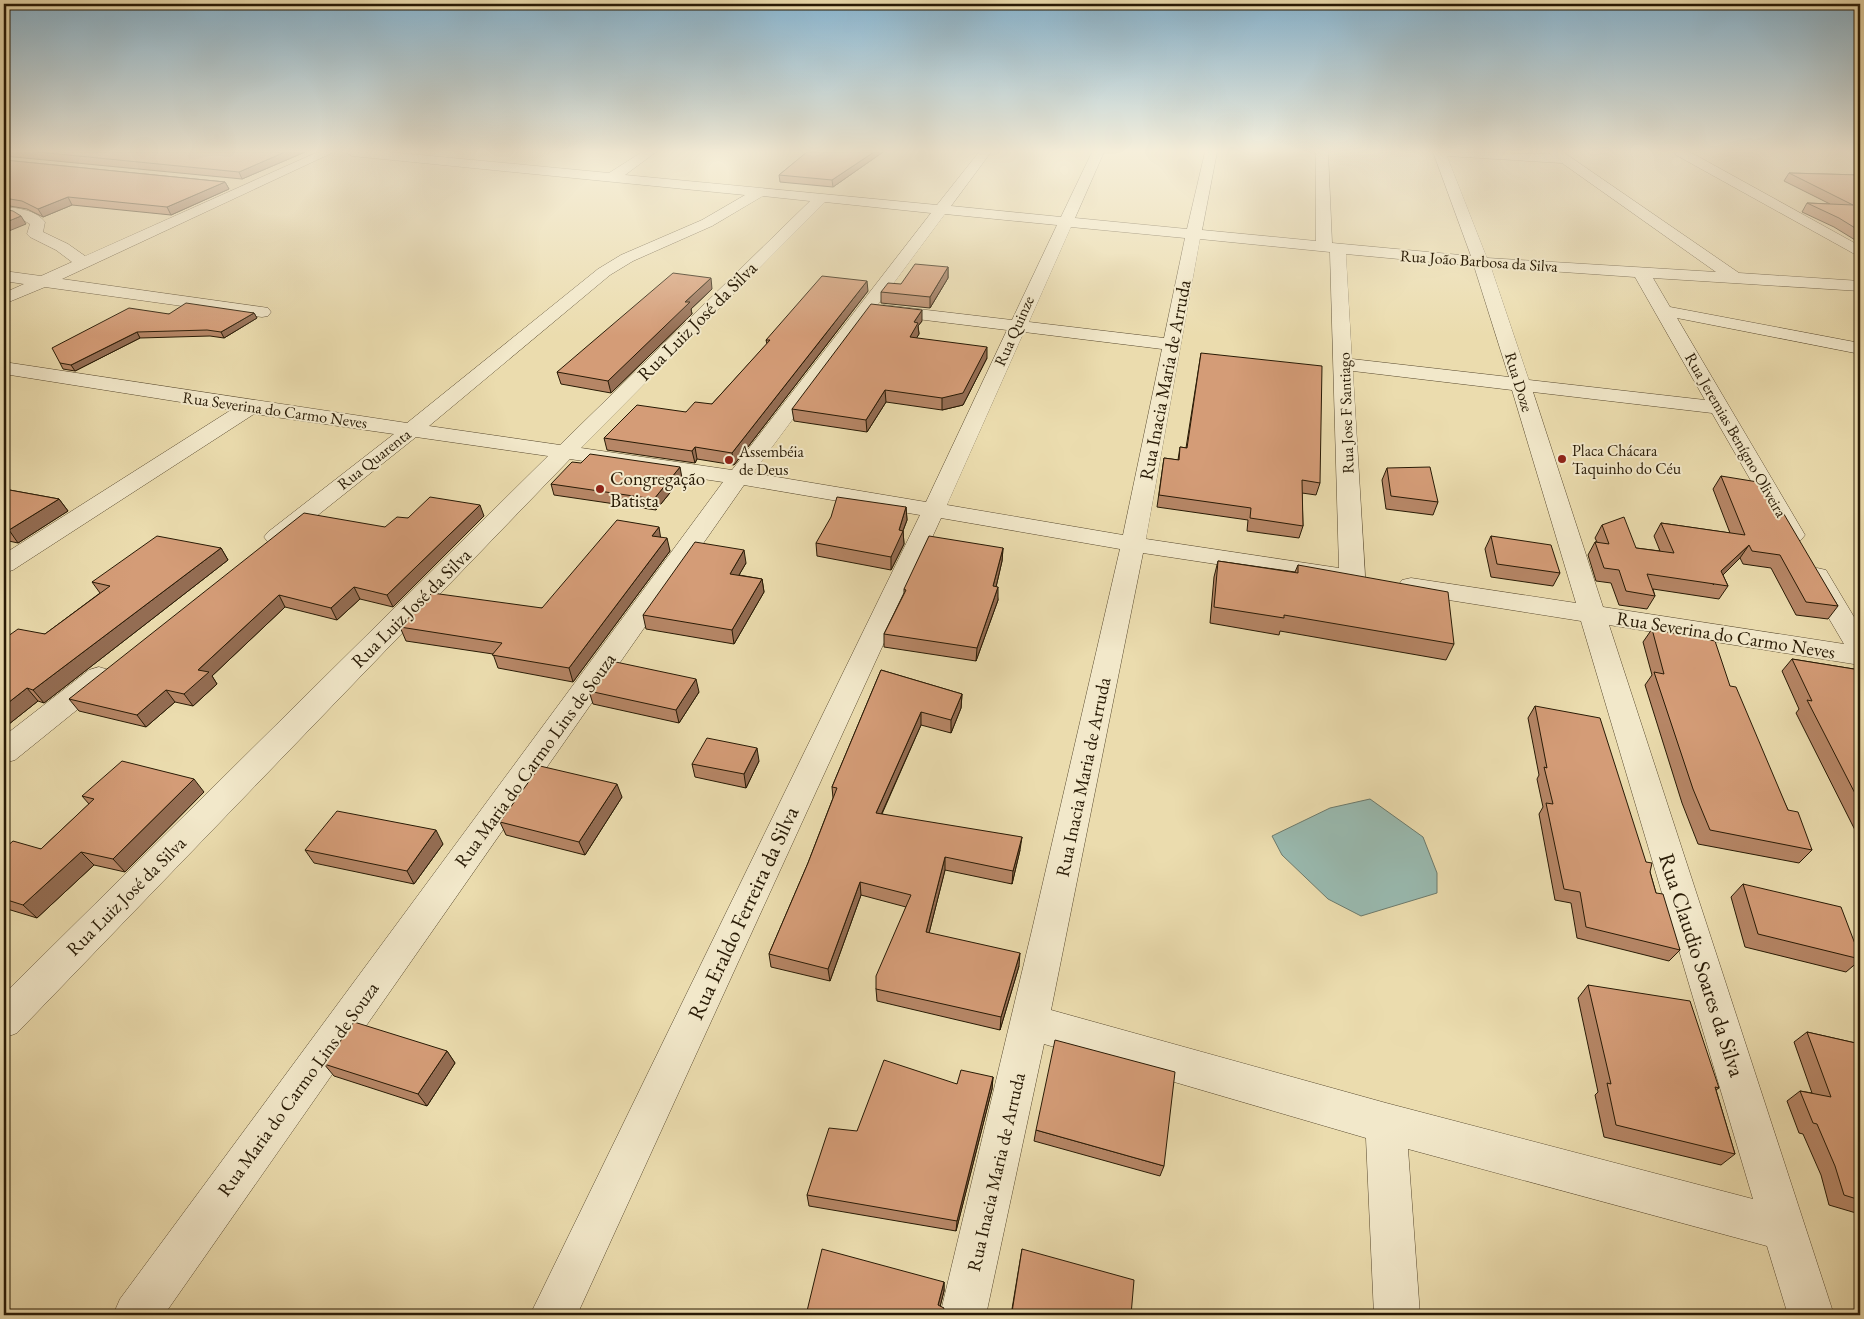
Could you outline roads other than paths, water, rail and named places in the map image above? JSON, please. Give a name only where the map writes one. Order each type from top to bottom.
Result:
[{"type":"street","points":[[23,214],[38,222],[35,234],[62,246],[83,263]]},
{"type":"street","points":[[4,298],[193,214]]},
{"type":"street","name":"Rua Quarenta","points":[[263,548],[412,430],[614,265],[707,223],[723,214]]},
{"type":"street","name":"Rua Luiz José da Silva","points":[[4,1020],[564,453],[805,214]]},
{"type":"street","name":"Rua Maria do Carmo Lins de Souza","points":[[136,1315],[738,477],[869,308],[937,214]]},
{"type":"street","name":"Rua João Barbosa da Silva","points":[[974,214],[1192,236],[1481,262],[1860,286]]},
{"type":"street","name":"Rua Quinze","points":[[933,511],[1069,214]]},
{"type":"street","name":"Rua Inacia Maria de Arruda","points":[[963,1315],[1030,1022],[1133,544],[1197,214]]},
{"type":"street","name":"Rua Jose F Santiago","points":[[1328,214],[1344,364],[1372,580]]},
{"type":"street","name":"Rua Doze","points":[[1463,214],[1481,262],[1521,386],[1591,615]]},
{"type":"street","points":[[1643,214],[1735,278]]},
{"type":"street","points":[[1791,214],[1860,252]]},
{"type":"street","name":"Rua Jeremias Benígno Oliveira","points":[[1641,272],[1860,649]]},
{"type":"street","points":[[4,276],[262,312]]},
{"type":"street","points":[[869,308],[1173,345]]},
{"type":"street","points":[[1665,311],[1860,348]]},
{"type":"street","points":[[1344,364],[1719,408]]},
{"type":"street","name":"Rua Severina do Carmo Neves","points":[[4,368],[250,407],[738,477],[1133,544],[1860,656]]},
{"type":"street","points":[[4,565],[250,407]]},
{"type":"street","name":"Rua Eraldo Ferreira da Silva","points":[[553,1315],[933,511]]},
{"type":"street","name":"Rua Claudio Soares da Silva","points":[[1591,615],[1811,1315]]},
{"type":"street","points":[[4,752],[114,665]]},
{"type":"street","points":[[1030,1022],[1386,1123],[1785,1229]]},
{"type":"street","points":[[1386,1123],[1397,1315]]},
{"type":"water","points":[[1370,799],[1423,837],[1437,873],[1437,893],[1361,916],[1328,899],[1282,855],[1272,836],[1330,808]]},
{"type":"place","name":"Placa Chácara Taquinho do Céu","points":[[1562,459]]},
{"type":"place","name":"Assembéia de Deus","points":[[729,460]]},
{"type":"place","name":"Congregação Batista","points":[[600,489]]}]
